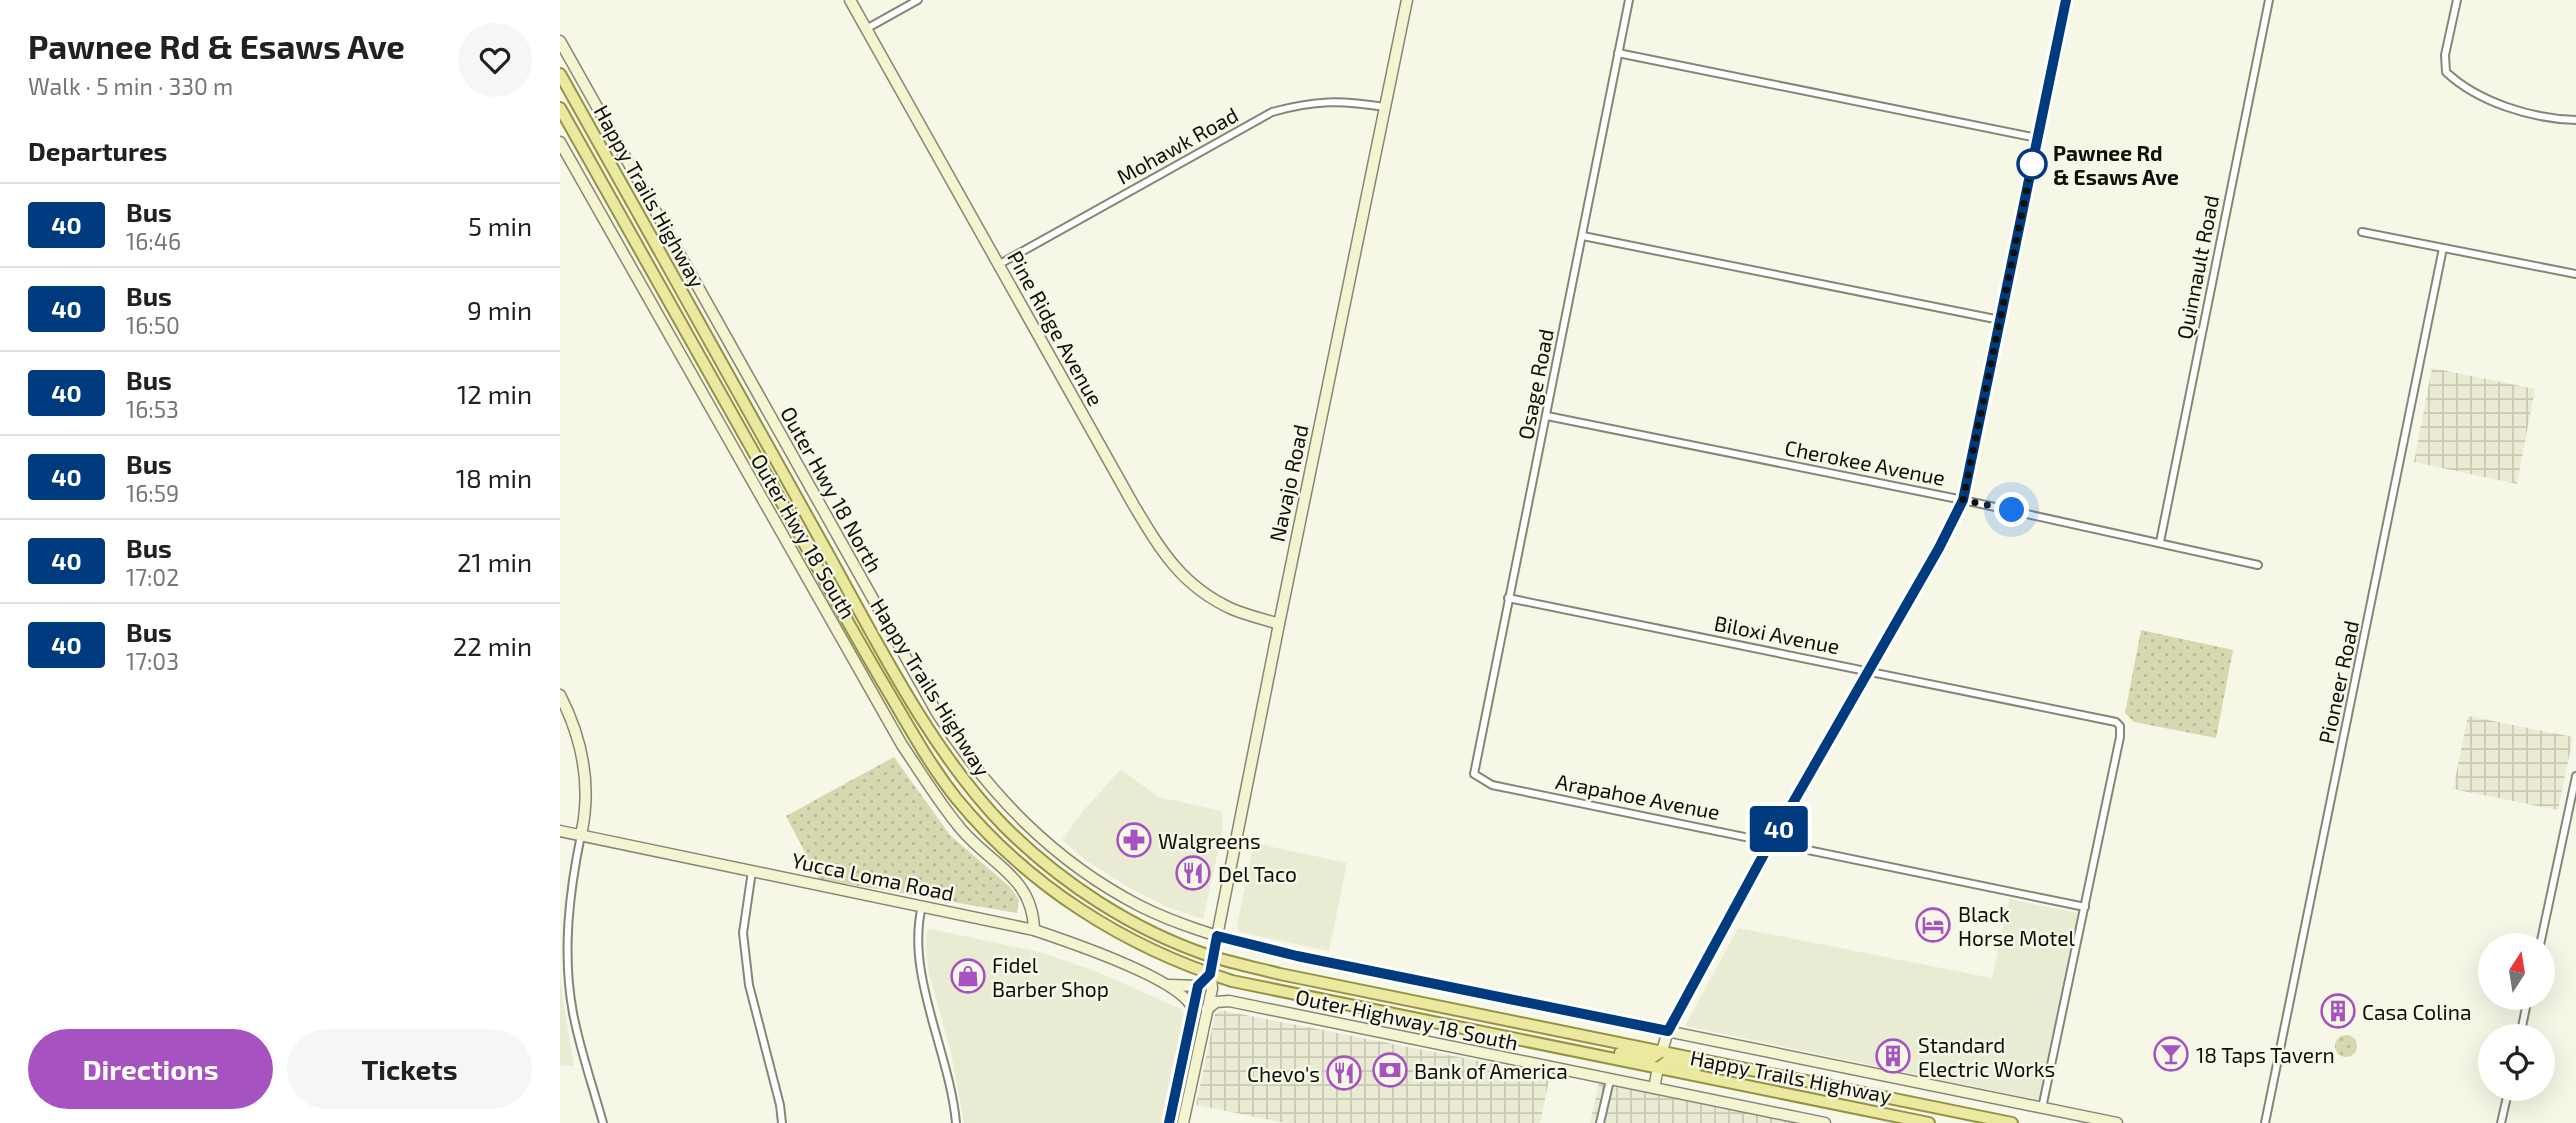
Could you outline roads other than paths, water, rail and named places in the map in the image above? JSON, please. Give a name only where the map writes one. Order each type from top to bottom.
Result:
[{"type":"main road","name":"Happy Trails Highway","points":[[560,74],[856,603],[950,761],[973,792],[1004,825],[1066,879],[1123,917],[1159,935],[1214,957],[1279,974],[2012,1123]]},
{"type":"main road","name":"Happy Trails Highway","points":[[560,108],[841,612],[931,764],[1009,853],[1053,892],[1143,946],[1232,981],[1929,1123]]},
{"type":"main road","points":[[1559,1047],[1578,1045],[1650,1059],[1662,1051]]},
{"type":"main road","points":[[1658,1068],[1669,1060],[1739,1074],[1752,1070]]},
{"type":"street","name":"Pine Ridge Avenue","points":[[850,0],[1166,558],[1194,586],[1232,609],[1279,624]]},
{"type":"street","points":[[866,29],[918,0]]},
{"type":"street","name":"Navajo Road","points":[[1183,1123],[1212,989],[1210,974],[1279,624],[1407,0]]},
{"type":"street","name":"Osage Road","points":[[1474,774],[1629,0]]},
{"type":"street","points":[[1662,1051],[1668,1031],[1771,841],[1939,548],[1963,500],[2066,0]]},
{"type":"street","name":"Quinnault Road","points":[[2160,542],[2269,0]]},
{"type":"street","points":[[2456,0],[2445,55],[2446,72],[2452,78],[2497,102],[2535,117],[2576,120]]},
{"type":"street","name":"Outer Hwy 18 North","points":[[560,41],[937,713],[964,754],[1012,811],[1041,839],[1093,879],[1142,907],[1217,936],[1297,956],[2117,1123]]},
{"type":"street","points":[[1618,53],[2037,138]]},
{"type":"street","name":"Mohawk Road","points":[[998,265],[1272,112],[1306,103],[1349,101],[1385,107]]},
{"type":"street","name":"Outer Hwy 18 South","points":[[560,142],[902,745],[962,830],[1023,888],[1030,902],[1034,930]]},
{"type":"street","points":[[2362,232],[2576,274]]},
{"type":"street","points":[[1583,236],[2000,320]]},
{"type":"street","name":"Pioneer Road","points":[[2265,1123],[2443,248]]},
{"type":"street","name":"Cherokee Avenue","points":[[1547,416],[1963,500],[2258,565]]},
{"type":"street","name":"Biloxi Avenue","points":[[1508,598],[2112,720],[2120,726],[2120,737],[2085,907]]},
{"type":"street","points":[[560,695],[573,721],[585,767],[586,807],[569,916],[567,960],[573,1012],[603,1123]]},
{"type":"street","name":"Arapahoe Avenue","points":[[1474,774],[1492,785],[2085,907]]},
{"type":"street","points":[[2543,933],[2576,776]]},
{"type":"street","name":"Yucca Loma Road","points":[[560,831],[1034,930],[1091,950],[1170,985]]},
{"type":"street","points":[[752,871],[743,933],[749,985],[780,1105],[782,1123]]},
{"type":"street","points":[[922,906],[917,950],[948,1075],[956,1123]]},
{"type":"street","points":[[2042,1108],[2085,907]]},
{"type":"street","points":[[1170,1123],[1198,986],[1210,974]]},
{"type":"street","points":[[1170,985],[1198,986]]},
{"type":"street","points":[[1170,985],[1190,1001],[1194,1009]]},
{"type":"street","points":[[1212,989],[1229,1001]]},
{"type":"street","points":[[1207,1009],[1216,1002],[1229,1001]]},
{"type":"street","name":"Outer Highway 18 South","points":[[1229,1001],[1825,1123]]},
{"type":"street","points":[[1654,1088],[1658,1068]]},
{"type":"street","points":[[1600,1123],[1610,1080]]},
{"type":"street","points":[[2501,1123],[2506,1101]]},
{"type":"place","name":"Pawnee Rd & Esaws Ave","points":[[2032,164]]},
{"type":"place","name":"Walgreens","points":[[1134,840]]},
{"type":"place","name":"Del Taco","points":[[1193,873]]},
{"type":"place","name":"Black Horse Motel","points":[[1933,925]]},
{"type":"place","name":"Fidel Barber Shop","points":[[968,976]]},
{"type":"place","name":"Casa Colina","points":[[2338,1011]]},
{"type":"place","name":"18 Taps Tavern","points":[[2171,1054]]},
{"type":"place","name":"Standard Electric Works","points":[[1893,1056]]},
{"type":"place","name":"Bank of America","points":[[1390,1070]]},
{"type":"place","name":"Chevo's","points":[[1344,1073]]}]
